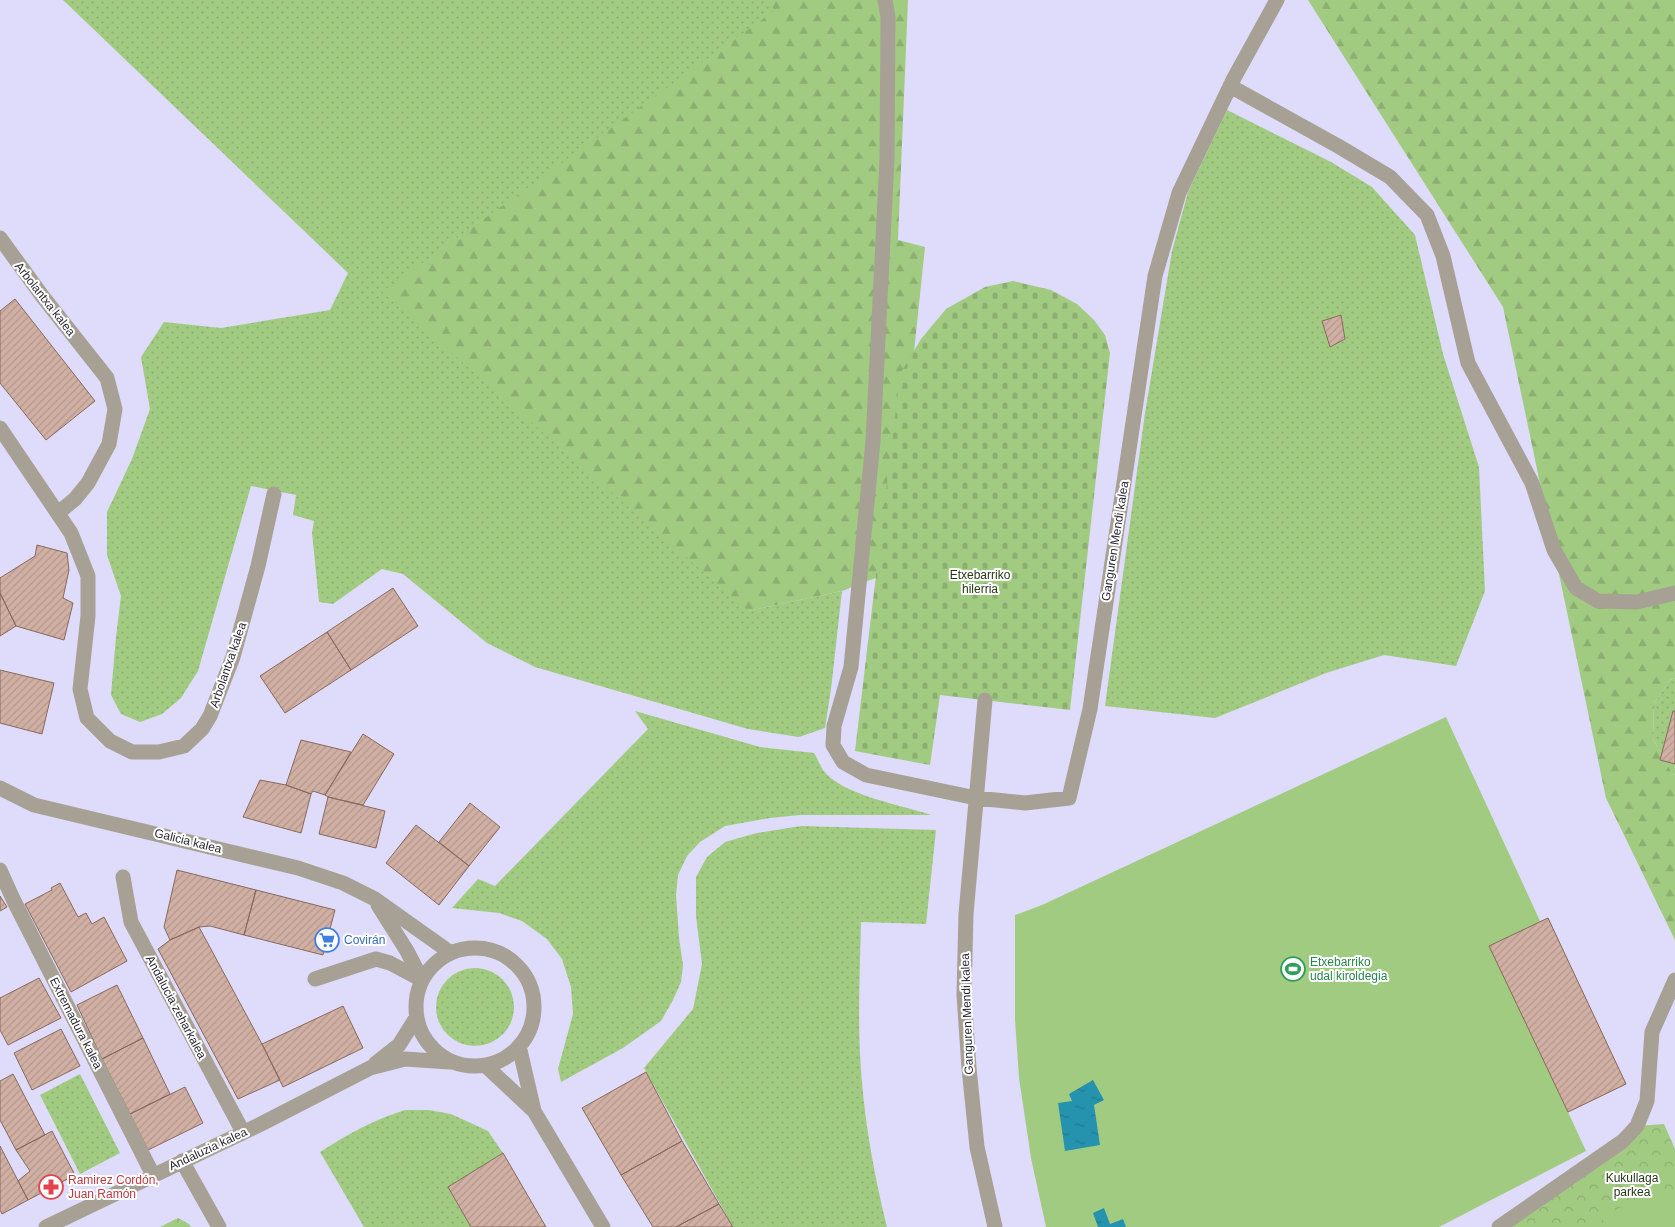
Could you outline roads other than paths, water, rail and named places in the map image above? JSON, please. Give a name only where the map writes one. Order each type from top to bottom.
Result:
[{"type":"street","points":[[885,0],[888,17],[887,160],[873,441],[851,667],[834,726],[833,745],[843,762],[866,775],[976,798]]},
{"type":"street","points":[[1277,0],[1230,86],[1390,177],[1427,215],[1443,256],[1468,363],[1532,483],[1554,550],[1576,588],[1598,602],[1637,602],[1675,593]]},
{"type":"street","name":"Ganguren Mendi kalea","points":[[976,798],[1025,804],[1069,798],[1090,709],[1155,276],[1179,193],[1230,86]]},
{"type":"street","name":"Arbolantxa kalea","points":[[0,238],[43,298],[107,378],[115,409],[109,444],[88,483],[75,499],[58,513]]},
{"type":"street","name":"Arbolantxa kalea","points":[[0,428],[71,534],[88,576],[88,616],[80,689],[87,718],[110,741],[132,752],[159,752],[184,746],[202,729],[210,716],[233,657],[258,566],[274,494]]},
{"type":"street","name":"Ganguren Mendi kalea","points":[[985,700],[966,914],[964,995],[977,1147],[995,1227]]},
{"type":"street","name":"Galicia kalea","points":[[0,788],[34,805],[298,868],[343,883],[375,900],[451,953]]},
{"type":"street","name":"Extremadura kalea","points":[[0,870],[17,908],[153,1175]]},
{"type":"street","name":"Andalucia zeharkalea","points":[[123,877],[131,922],[243,1132]]},
{"type":"street","name":"Galicia kalea","points":[[375,900],[407,951],[422,980]]},
{"type":"street","points":[[470,948],[490,950],[508,958],[523,972],[532,990],[534,1010],[530,1029],[519,1046],[504,1059],[486,1066],[468,1066],[450,1062],[435,1051],[423,1037],[416,1018],[416,999],[422,980],[434,964],[451,953],[470,948]]},
{"type":"street","points":[[315,979],[376,959],[390,963],[422,980]]},
{"type":"street","points":[[1499,1227],[1623,1141],[1637,1126],[1647,1101],[1652,1032],[1675,980]]},
{"type":"street","name":"Andaluzia kalea","points":[[370,1068],[398,1045],[416,1018]]},
{"type":"street","points":[[519,1046],[534,1111]]},
{"type":"street","name":"Andaluzia kalea","points":[[46,1227],[243,1132],[370,1068],[405,1059],[450,1062]]},
{"type":"street","points":[[486,1066],[534,1111],[603,1227]]},
{"type":"street","points":[[182,1161],[219,1227]]},
{"type":"water","points":[[1093,1080],[1104,1100],[1094,1105],[1100,1145],[1065,1151],[1058,1103],[1072,1101],[1069,1094]]},
{"type":"water","points":[[1104,1208],[1110,1224],[1123,1219],[1126,1227],[1098,1227],[1093,1213]]},
{"type":"place","name":"Covirán","points":[[327,940]]},
{"type":"place","name":"Etxebarriko udal kiroldegia","points":[[1293,969]]},
{"type":"place","name":"Ramirez Cordón, Juan Ramón","points":[[51,1187]]},
{"type":"park label","name":"Etxebarriko hilerria","points":[[980,582]]},
{"type":"park label","name":"Kukullaga parkea","points":[[1632,1185]]}]
